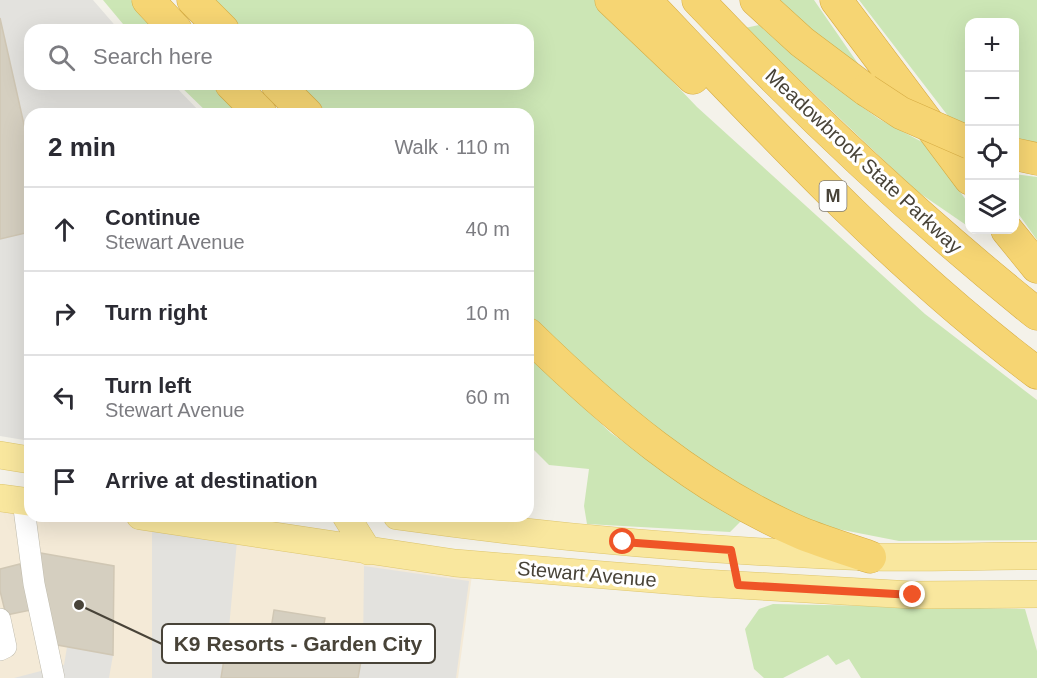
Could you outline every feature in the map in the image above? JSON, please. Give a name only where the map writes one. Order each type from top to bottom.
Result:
[{"type":"highway","points":[[148,0],[170,24]]},
{"type":"highway","points":[[193,0],[217,24]]},
{"type":"highway","points":[[611,0],[686,73],[796,158]]},
{"type":"highway","name":"Meadowbrook State Parkway","points":[[645,0],[796,158],[908,268],[1037,373]]},
{"type":"highway","name":"Meadowbrook State Parkway","points":[[698,0],[795,100],[874,175],[941,235],[1037,314]]},
{"type":"highway","points":[[756,0],[802,42],[866,90],[901,113],[965,141]]},
{"type":"highway","points":[[836,0],[965,174]]},
{"type":"highway","points":[[237,90],[255,108]]},
{"type":"highway","points":[[283,90],[301,108]]},
{"type":"highway","points":[[1019,155],[1037,159]]},
{"type":"highway","points":[[1010,234],[1037,267]]},
{"type":"highway","points":[[534,340],[613,414],[668,456],[750,507],[801,533],[870,557]]},
{"type":"main road","points":[[0,455],[24,458]]},
{"type":"main road","name":"Stewart Avenue","points":[[179,522],[455,563],[703,583],[913,595],[1037,594]]},
{"type":"main road","points":[[350,522],[368,551]]},
{"type":"main road","name":"Stewart Avenue","points":[[439,522],[496,530],[731,550],[870,557],[1037,556]]},
{"type":"main road","points":[[455,563],[496,530]]},
{"type":"main road","points":[[703,583],[731,550]]},
{"type":"main road","points":[[731,550],[738,585]]},
{"type":"lane","points":[[18,500],[54,678]]},
{"type":"lane","points":[[0,619],[6,647],[0,650]]},
{"type":"shaded area","points":[[0,0],[93,0],[114,24],[24,24],[24,90],[179,90],[196,108],[24,108],[24,440],[0,436]]},
{"type":"shaded area","points":[[0,503],[24,513],[24,522],[135,522],[472,575],[458,678],[0,678]]},
{"type":"shaded area","points":[[152,524],[237,541],[229,628],[221,678],[152,678]]},
{"type":"shaded area","points":[[364,566],[469,581],[456,678],[358,678],[363,650]]},
{"type":"shaded area","points":[[67,647],[113,655],[109,678],[14,678],[64,665]]},
{"type":"green space","points":[[103,0],[131,0],[155,24],[123,24]]},
{"type":"green space","points":[[204,0],[595,0],[697,107],[925,314],[1037,400],[1037,540],[899,541],[807,523],[704,471],[534,327],[534,108],[313,108],[294,90],[534,90],[534,24],[228,24]]},
{"type":"green space","points":[[775,0],[814,0],[870,81]]},
{"type":"green space","points":[[859,0],[1037,0],[1037,150],[1019,146],[1019,18],[965,18],[965,129],[955,125]]},
{"type":"green space","points":[[759,25],[833,86],[879,119],[924,143],[965,199],[965,224],[915,190],[745,28]]},
{"type":"green space","points":[[184,90],[221,90],[239,108],[203,108]]},
{"type":"green space","points":[[1019,175],[1037,177],[1037,240],[1019,215]]},
{"type":"green space","points":[[534,361],[611,433],[683,484],[742,520],[730,532],[587,524],[584,506],[589,469],[549,465],[534,450]]},
{"type":"green space","points":[[773,604],[1025,609],[1037,651],[1037,678],[861,678],[849,659],[836,665],[828,655],[783,678],[764,678],[754,669],[745,629],[759,609]]},
{"type":"building","points":[[0,18],[24,124],[24,233],[0,239]]},
{"type":"building","points":[[35,552],[114,566],[113,655],[52,644]]},
{"type":"building","points":[[20,564],[31,610],[6,615],[0,591],[0,569]]},
{"type":"building","points":[[274,610],[325,618],[321,643],[363,650],[358,678],[221,678],[229,628],[270,635]]},
{"type":"place","name":"K9 Resorts - Garden City","points":[[79,605]]},
{"type":"route","points":[[623,542],[731,550],[738,585],[913,595]]}]
